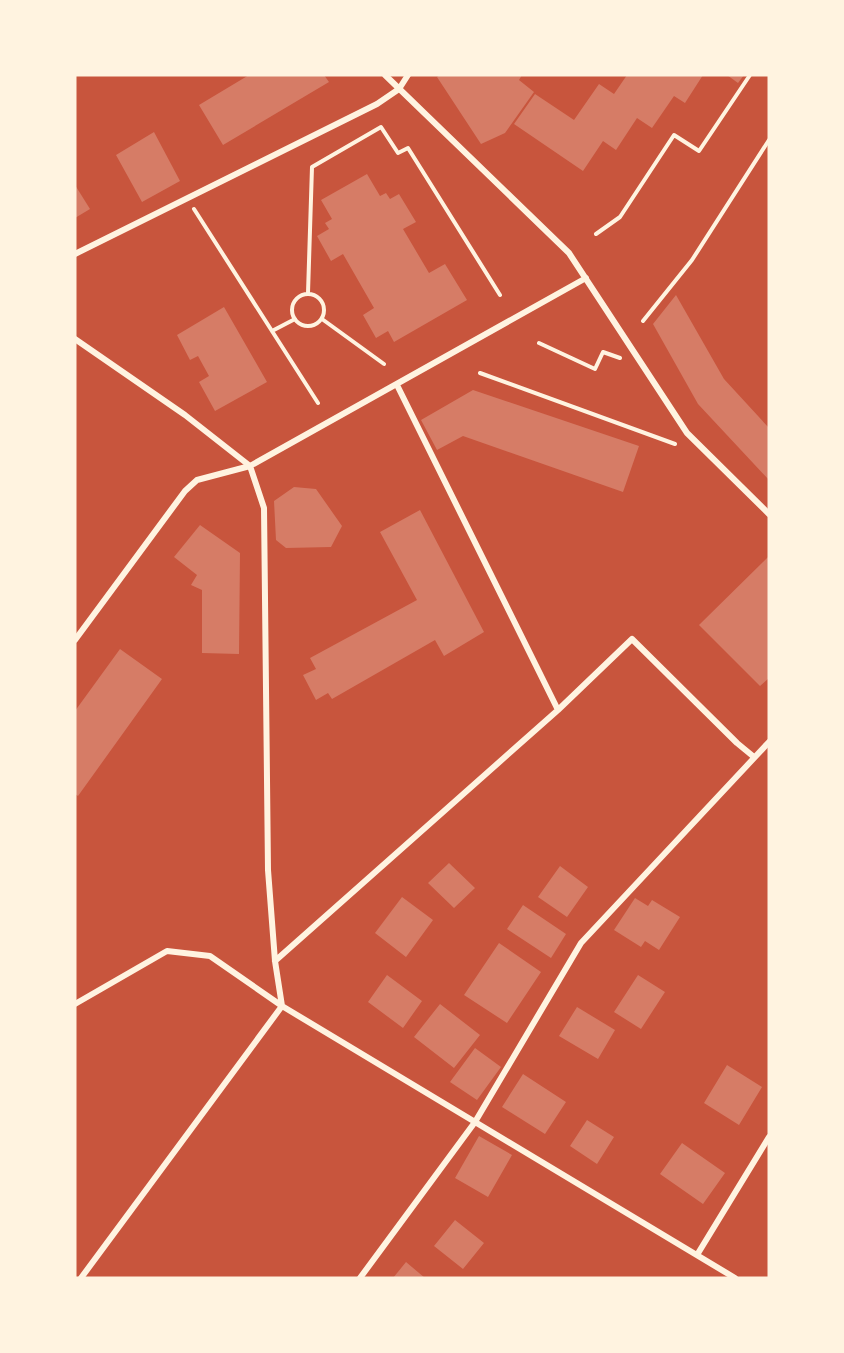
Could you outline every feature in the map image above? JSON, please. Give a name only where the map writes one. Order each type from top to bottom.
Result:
[{"type":"street","points":[[385,75],[569,253],[687,433],[769,514]]},
{"type":"street","points":[[75,254],[377,104],[399,88],[408,75]]},
{"type":"street","points":[[75,640],[185,490],[197,480],[250,466],[586,278]]},
{"type":"street","points":[[75,339],[185,415],[250,466],[264,508],[268,870],[275,961],[282,1006],[81,1278]]},
{"type":"street","points":[[397,385],[558,710]]},
{"type":"street","points":[[275,961],[558,710],[632,639],[754,757]]},
{"type":"street","points":[[360,1278],[475,1122],[581,943],[769,742]]},
{"type":"street","points":[[75,1004],[167,951],[210,956],[282,1006],[735,1278]]},
{"type":"street","points":[[698,1255],[769,1137]]},
{"type":"path","points":[[596,234],[620,217],[674,135],[699,151],[750,75]]},
{"type":"path","points":[[308,293],[312,167],[381,127],[398,153],[408,148],[500,295]]},
{"type":"path","points":[[643,321],[693,260],[769,140]]},
{"type":"path","points":[[191,204],[318,403]]},
{"type":"path","points":[[295,319],[293,305],[299,297],[308,293],[317,296],[324,304],[322,319]]},
{"type":"path","points":[[272,331],[295,319]]},
{"type":"path","points":[[295,319],[309,326],[322,319]]},
{"type":"path","points":[[322,319],[384,364]]},
{"type":"path","points":[[539,343],[595,369],[603,352],[624,359]]},
{"type":"path","points":[[480,373],[675,444]]},
{"type":"building","points":[[249,75],[324,75],[329,82],[223,145],[199,105]]},
{"type":"building","points":[[440,75],[522,75],[519,80],[534,92],[505,133],[481,144],[437,77]]},
{"type":"building","points":[[627,75],[703,75],[685,103],[674,96],[652,128],[637,118],[616,150],[603,141],[583,171],[514,124],[535,94],[574,120],[599,84],[614,94]]},
{"type":"building","points":[[727,75],[744,75],[738,83]]},
{"type":"building","points":[[154,132],[180,181],[142,202],[116,155]]},
{"type":"building","points":[[367,174],[380,196],[386,193],[390,199],[399,194],[416,222],[403,229],[429,273],[445,264],[467,300],[394,342],[388,331],[376,338],[363,315],[374,308],[343,254],[331,261],[317,236],[329,229],[325,223],[332,219],[321,200]]},
{"type":"building","points":[[75,185],[90,209],[75,218]]},
{"type":"building","points":[[676,295],[724,379],[769,428],[769,480],[698,404],[653,324]]},
{"type":"building","points":[[224,307],[267,382],[215,411],[199,382],[209,376],[198,356],[190,360],[177,335]]},
{"type":"building","points":[[473,390],[639,446],[623,492],[463,436],[437,450],[421,420]]},
{"type":"building","points":[[294,487],[316,489],[342,526],[331,547],[286,548],[276,540],[274,501]]},
{"type":"building","points":[[420,510],[484,632],[444,656],[435,640],[332,699],[328,693],[316,700],[303,675],[316,669],[310,658],[417,600],[380,532]]},
{"type":"building","points":[[200,525],[240,553],[239,654],[202,653],[202,590],[191,585],[197,575],[174,557]]},
{"type":"building","points":[[769,556],[769,678],[760,686],[699,625]]},
{"type":"building","points":[[120,649],[162,679],[78,796],[75,794],[75,711]]},
{"type":"building","points":[[449,863],[475,888],[454,908],[428,883]]},
{"type":"building","points":[[560,866],[588,887],[567,917],[538,897]]},
{"type":"building","points":[[402,897],[433,920],[406,957],[375,933]]},
{"type":"building","points":[[635,898],[648,906],[652,900],[680,917],[659,950],[645,941],[641,947],[614,930]]},
{"type":"building","points":[[523,905],[566,934],[551,958],[507,929]]},
{"type":"building","points":[[499,943],[541,972],[507,1023],[464,995]]},
{"type":"building","points":[[387,975],[422,1001],[403,1028],[368,1002]]},
{"type":"building","points":[[638,975],[665,992],[641,1029],[614,1012]]},
{"type":"building","points":[[440,1004],[480,1035],[454,1068],[414,1037]]},
{"type":"building","points":[[577,1007],[615,1030],[598,1059],[559,1036]]},
{"type":"building","points":[[475,1048],[501,1067],[477,1100],[450,1082]]},
{"type":"building","points":[[727,1065],[762,1087],[739,1125],[704,1103]]},
{"type":"building","points":[[523,1074],[566,1102],[545,1134],[502,1107]]},
{"type":"building","points":[[587,1120],[614,1137],[597,1164],[570,1146]]},
{"type":"building","points":[[479,1136],[512,1155],[488,1197],[455,1178]]},
{"type":"building","points":[[682,1143],[725,1173],[703,1204],[660,1174]]},
{"type":"building","points":[[455,1220],[484,1243],[463,1269],[434,1246]]},
{"type":"building","points":[[406,1262],[425,1278],[393,1278]]}]
